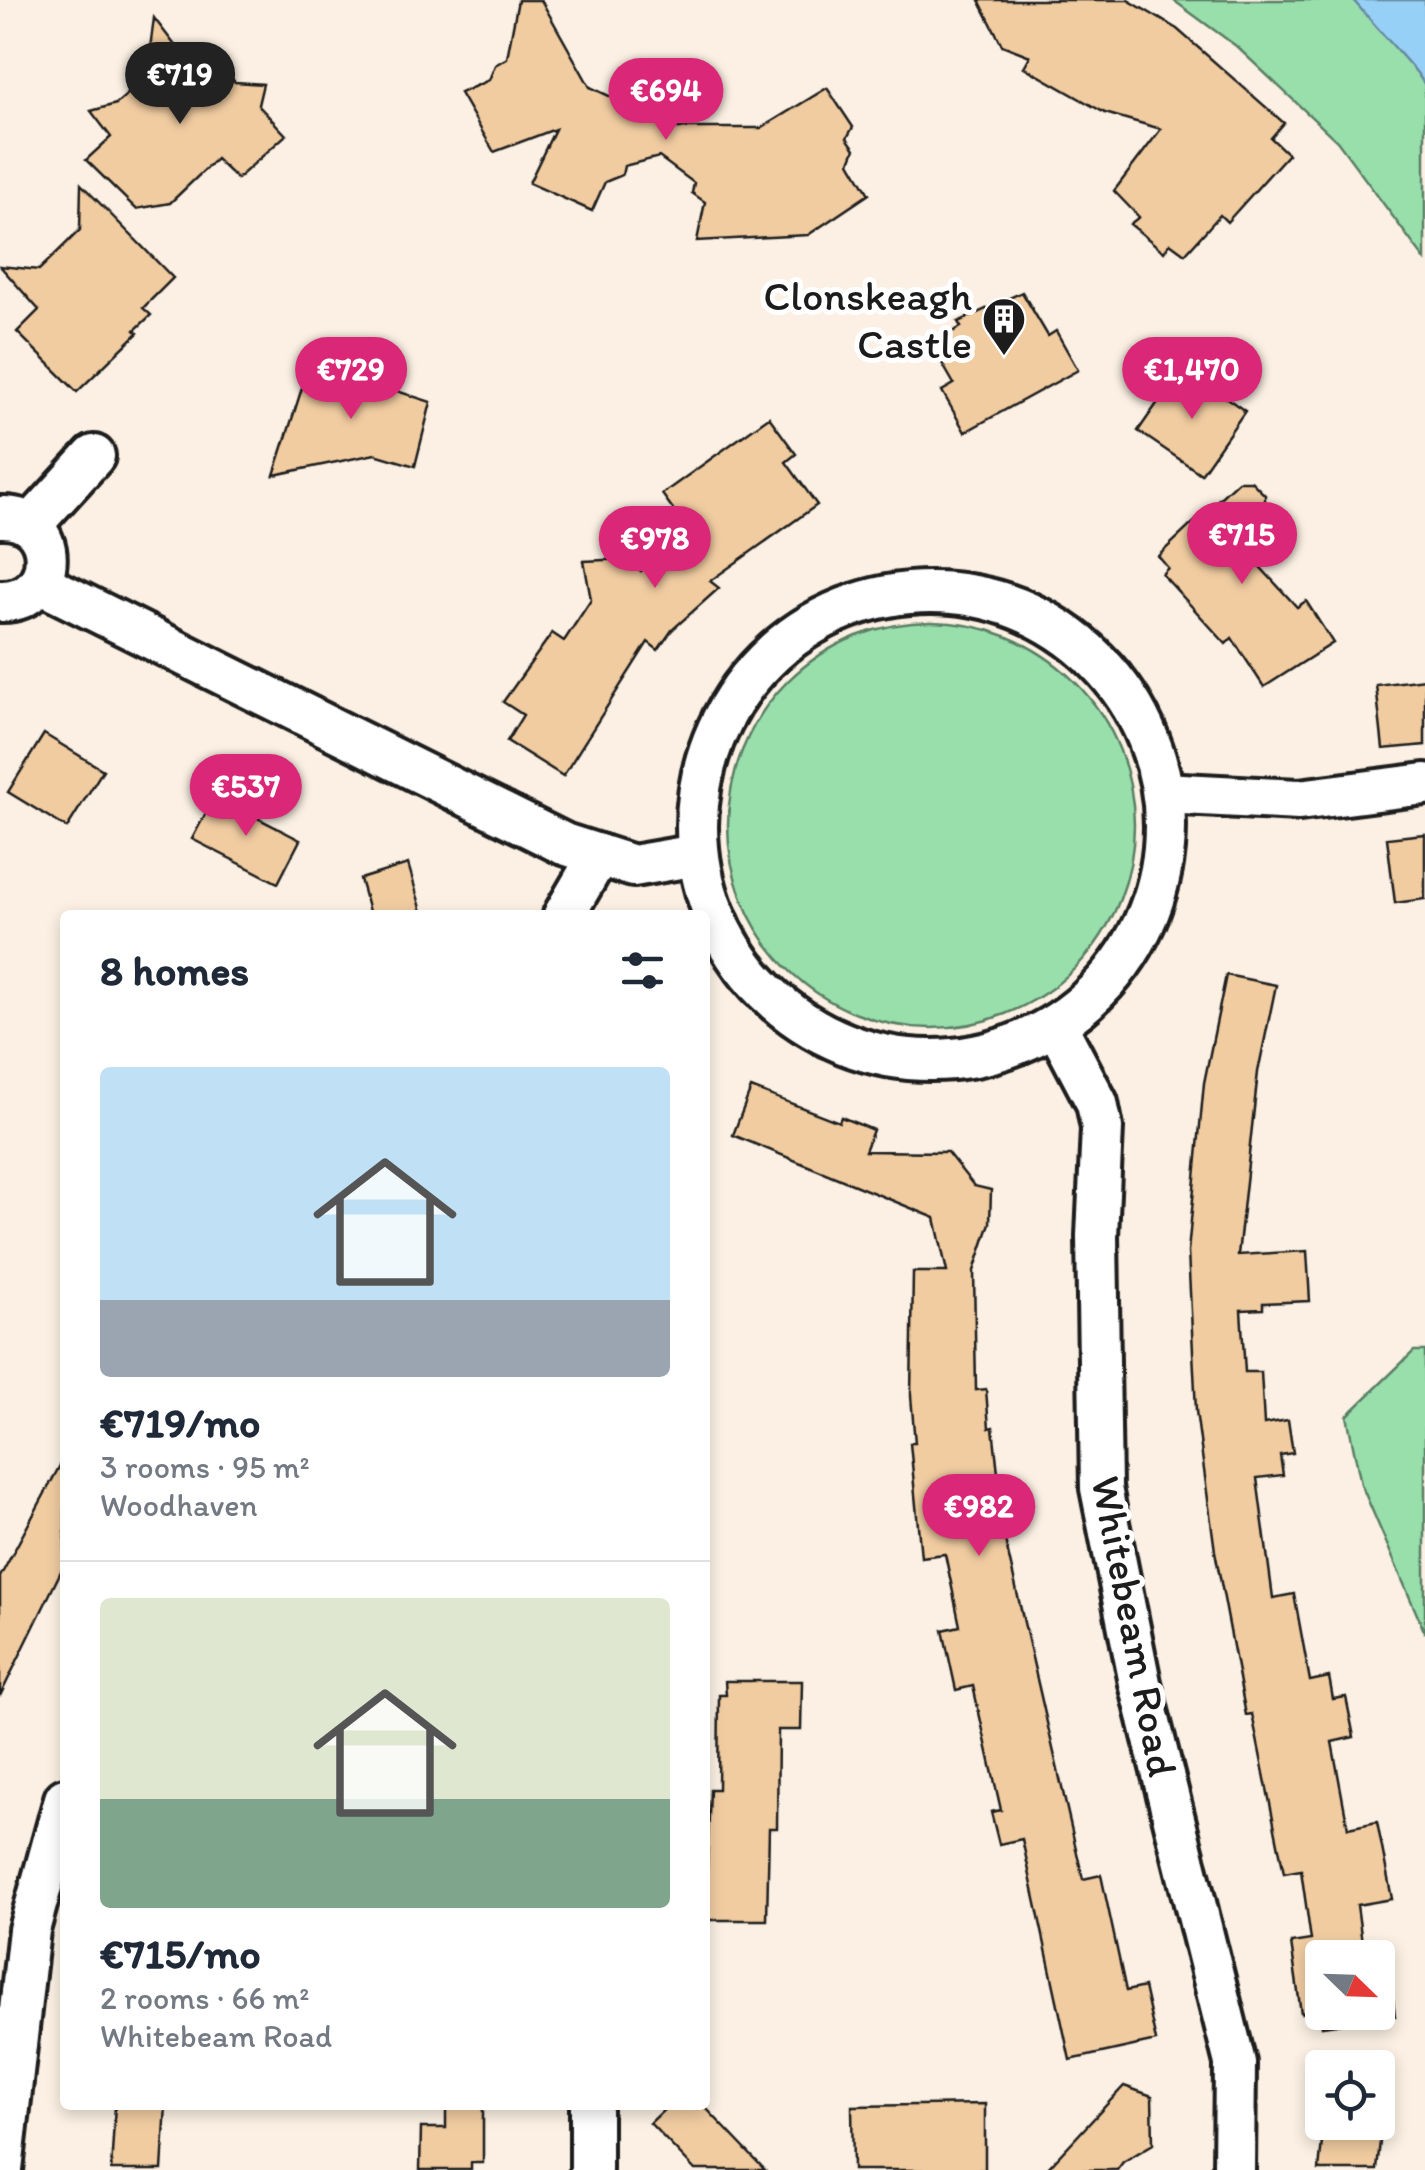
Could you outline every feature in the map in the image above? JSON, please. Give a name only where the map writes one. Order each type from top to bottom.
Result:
[{"type":"street","points":[[0,601],[19,599],[40,583],[48,558],[40,534],[15,521],[94,456]]},
{"type":"street","points":[[40,583],[564,844],[633,866],[697,856]]},
{"type":"street","points":[[900,592],[974,594],[1043,618],[1073,638],[1101,663],[1142,723],[1164,794],[1163,860],[1144,925],[1107,981],[1056,1024],[1002,1050],[944,1061],[886,1057],[830,1038],[780,1007],[740,964],[712,912],[697,856],[700,782],[724,712],[769,654],[830,613],[900,592]]},
{"type":"street","points":[[1164,794],[1299,800],[1425,784]]},
{"type":"street","points":[[567,910],[599,855]]},
{"type":"street","name":"Whitebeam Road","points":[[1056,1024],[1096,1103],[1102,1128],[1097,1236],[1101,1488],[1140,1683],[1235,2063],[1234,2170]]},
{"type":"street","points":[[2,2170],[14,1928],[60,1813]]},
{"type":"street","points":[[591,2110],[591,2170]]},
{"type":"green space","points":[[1173,0],[1425,0],[1425,260],[1337,141],[1236,46]]},
{"type":"green space","points":[[931,622],[971,626],[1027,646],[1060,668],[1088,696],[1110,729],[1125,766],[1134,825],[1130,865],[1110,921],[1088,954],[1060,982],[1027,1004],[990,1019],[931,1028],[891,1024],[835,1004],[802,982],[774,954],[752,921],[737,884],[728,825],[732,785],[752,729],[774,696],[802,668],[835,646],[872,631]]},
{"type":"green space","points":[[1414,1351],[1425,1351],[1425,1633],[1361,1484],[1347,1416]]},
{"type":"water","points":[[1353,0],[1425,0],[1425,85],[1417,73]]},
{"type":"building","points":[[518,0],[541,0],[590,87],[677,128],[761,128],[827,88],[853,127],[847,138],[855,149],[850,162],[869,194],[808,235],[697,241],[705,202],[692,193],[694,183],[659,157],[624,166],[622,175],[605,182],[592,211],[529,183],[555,129],[494,152],[460,93],[489,80],[495,65],[507,58]]},
{"type":"building","points":[[979,0],[1128,0],[1177,29],[1284,123],[1271,138],[1288,154],[1227,222],[1220,215],[1185,254],[1170,243],[1164,252],[1130,224],[1139,217],[1114,191],[1161,129],[1105,113],[1024,67],[1030,56],[1002,45]]},
{"type":"building","points":[[154,18],[190,65],[212,57],[235,82],[263,84],[258,105],[286,135],[237,179],[216,159],[170,203],[136,209],[86,160],[111,137],[91,111],[116,104],[139,84],[136,75],[148,64]]},
{"type":"building","points":[[81,184],[173,278],[143,308],[151,315],[135,330],[138,333],[77,392],[17,332],[39,310],[0,266],[39,270],[80,230]]},
{"type":"building","name":"Clonskeagh Castle","points":[[1022,292],[1048,336],[1056,331],[1078,370],[965,432],[942,391],[954,384],[931,344],[961,327],[958,322]]},
{"type":"building","points":[[310,363],[431,402],[415,466],[375,454],[274,475]]},
{"type":"building","points":[[1189,371],[1245,411],[1201,474],[1138,431],[1170,385],[1176,389]]},
{"type":"building","points":[[769,417],[796,454],[786,462],[817,505],[710,581],[719,588],[672,630],[658,650],[648,642],[563,776],[507,741],[523,715],[503,702],[552,633],[564,641],[591,600],[584,561],[626,559],[641,571],[680,519],[662,494]]},
{"type":"building","points":[[1238,481],[1251,481],[1265,495],[1265,509],[1245,526],[1264,547],[1252,558],[1297,607],[1306,601],[1333,643],[1264,687],[1232,638],[1226,644],[1162,574],[1168,568],[1158,556]]},
{"type":"building","points":[[1425,679],[1425,745],[1383,749],[1376,685]]},
{"type":"building","points":[[44,734],[103,770],[67,828],[8,792]]},
{"type":"building","points":[[215,796],[300,840],[278,883],[192,839]]},
{"type":"building","points":[[1425,834],[1425,899],[1395,903],[1387,838]]},
{"type":"building","points":[[408,864],[422,910],[369,910],[360,879]]},
{"type":"building","points":[[1226,975],[1276,985],[1258,1072],[1238,1255],[1307,1251],[1310,1301],[1263,1303],[1263,1309],[1241,1310],[1245,1372],[1261,1372],[1264,1424],[1288,1420],[1293,1453],[1280,1455],[1283,1475],[1257,1478],[1273,1598],[1294,1594],[1310,1681],[1329,1677],[1333,1699],[1346,1697],[1354,1737],[1332,1742],[1348,1828],[1377,1822],[1392,1899],[1357,1905],[1362,1940],[1311,1940],[1301,1870],[1284,1873],[1252,1714],[1246,1715],[1215,1551],[1196,1411],[1188,1252],[1204,1083]]},
{"type":"building","points":[[751,1088],[839,1122],[841,1117],[873,1130],[865,1151],[947,1152],[974,1186],[991,1190],[990,1223],[974,1271],[976,1390],[986,1389],[989,1428],[993,1427],[1001,1500],[996,1501],[1083,1879],[1101,1875],[1126,1991],[1144,1987],[1156,2041],[1070,2060],[1022,1839],[999,1844],[991,1812],[1001,1810],[973,1686],[956,1690],[943,1630],[960,1626],[945,1554],[921,1557],[910,1443],[915,1443],[911,1396],[913,1272],[947,1272],[935,1218],[733,1135]]},
{"type":"building","points":[[60,1465],[60,1573],[0,1696],[0,1577]]},
{"type":"building","points":[[725,1681],[802,1681],[801,1730],[778,1730],[777,1828],[769,1828],[767,1920],[710,1920],[710,1789],[718,1789],[719,1695],[726,1695]]},
{"type":"building","points":[[1305,1941],[1305,2012],[1301,2013],[1291,1943]]},
{"type":"building","points":[[1124,2086],[1152,2096],[1153,2144],[1117,2170],[1046,2170]]},
{"type":"building","points":[[985,2104],[985,2170],[853,2170],[852,2106]]},
{"type":"building","points":[[115,2110],[166,2110],[162,2170],[111,2170]]},
{"type":"building","points":[[446,2110],[483,2110],[483,2163],[471,2163],[471,2170],[420,2170],[421,2128],[446,2128]]},
{"type":"building","points":[[664,2110],[708,2110],[765,2170],[695,2170],[650,2123]]},
{"type":"building","points":[[1322,2140],[1380,2140],[1377,2170],[1319,2170]]},
{"type":"place","name":"Clonskeagh Castle","points":[[1004,357]]}]
